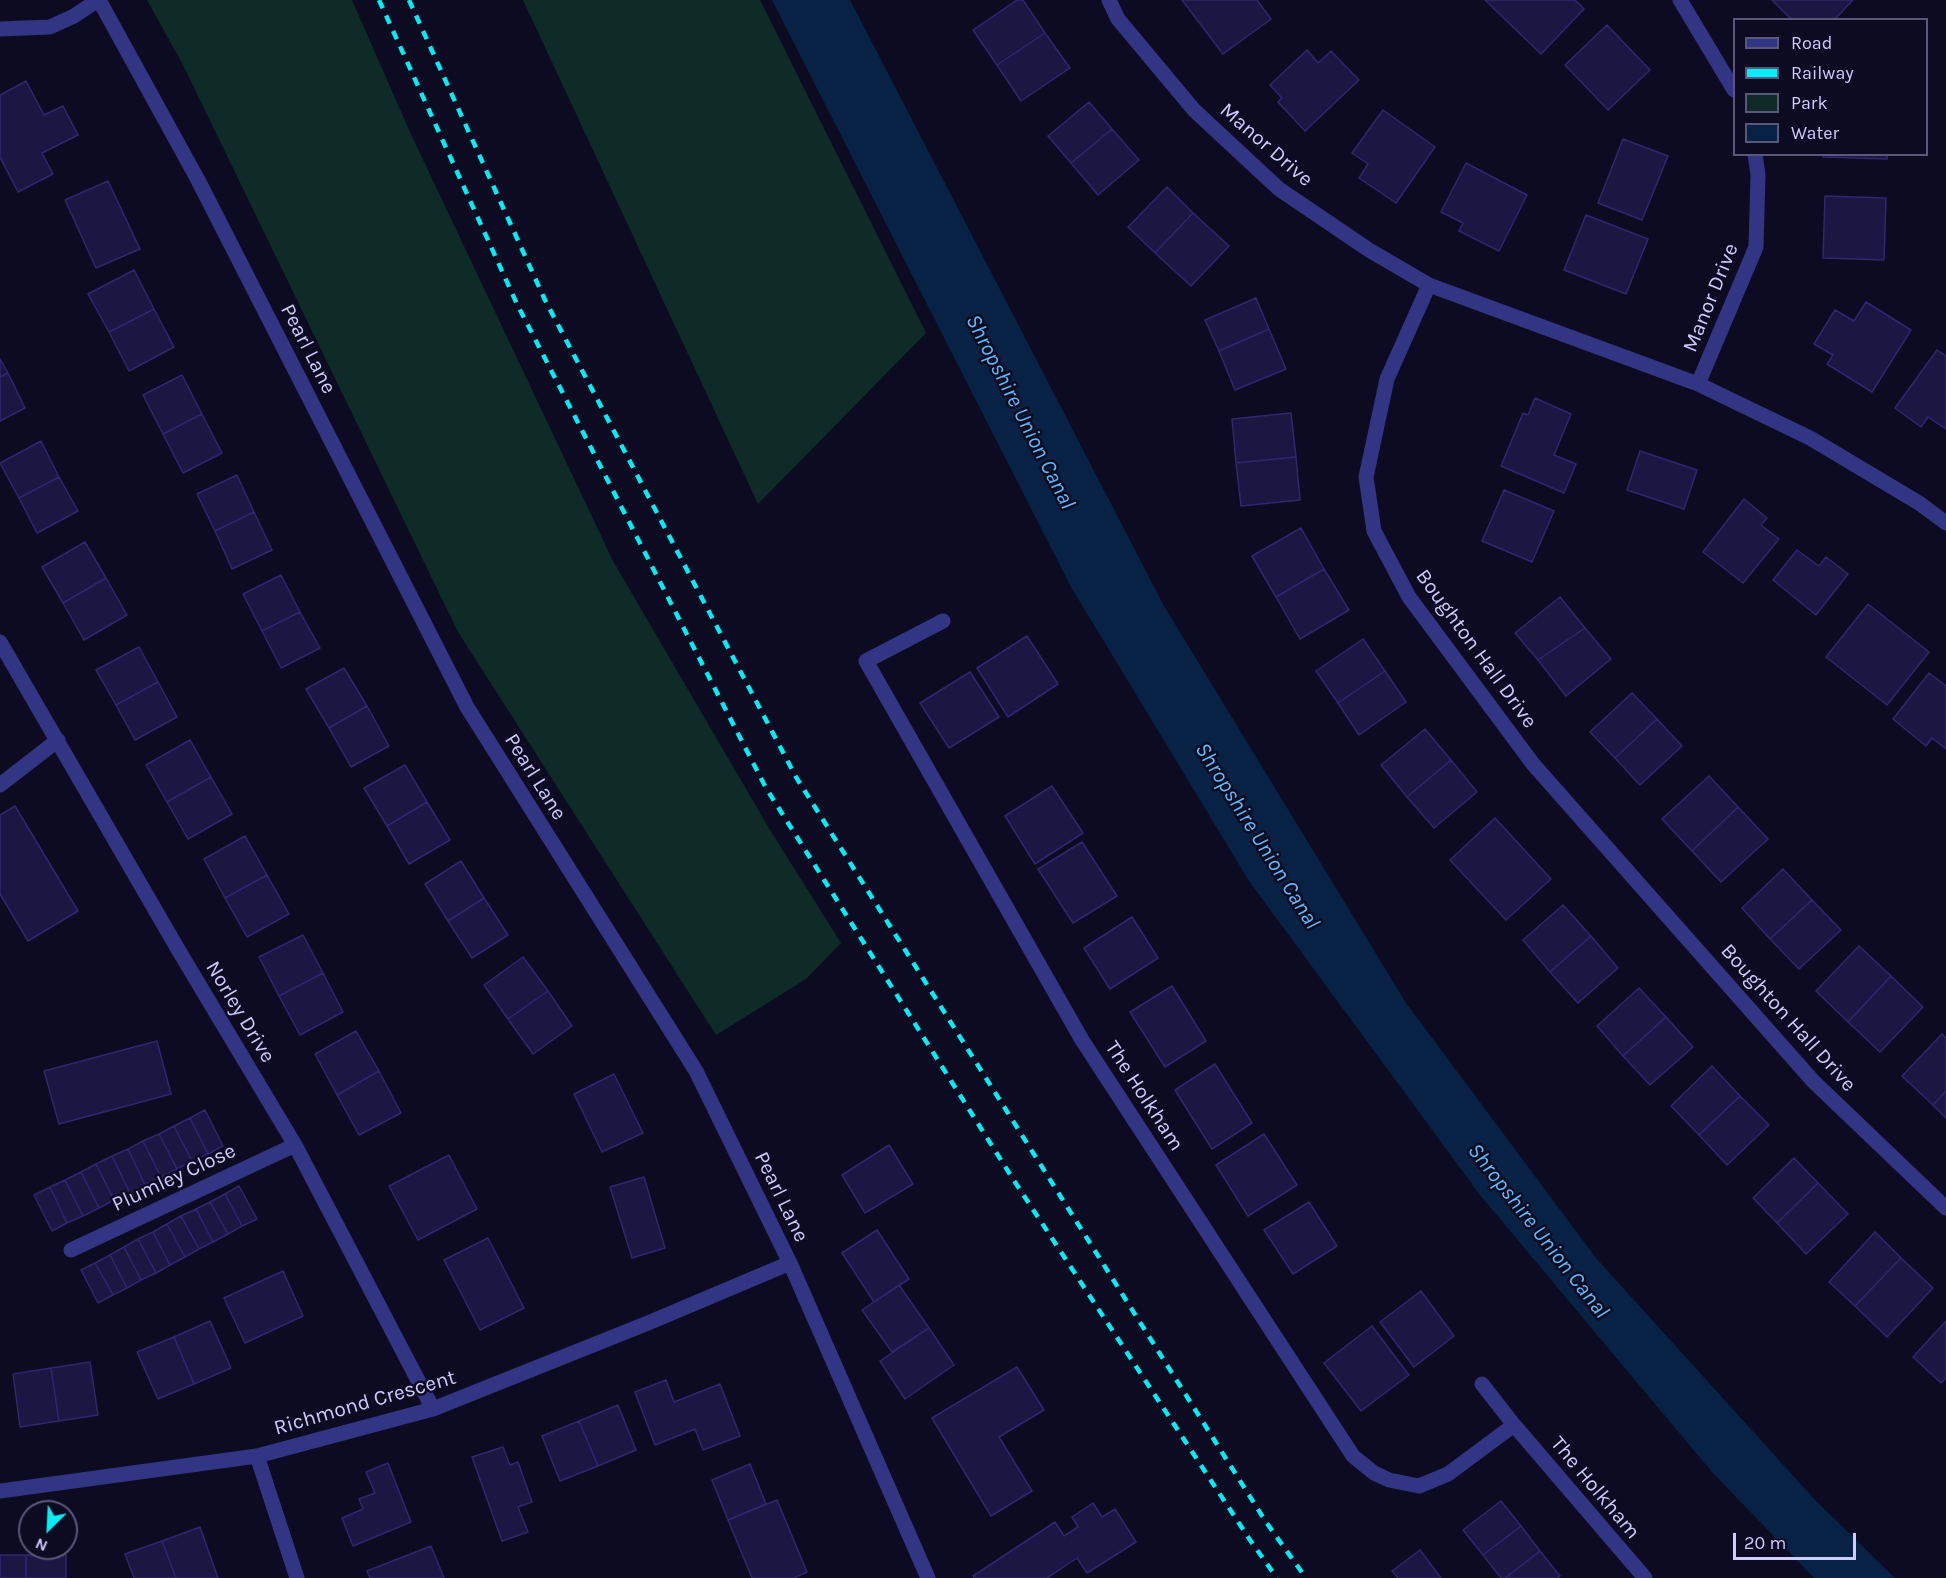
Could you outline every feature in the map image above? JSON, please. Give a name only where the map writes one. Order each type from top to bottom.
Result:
[{"type":"street","points":[[0,29],[50,27],[74,16],[98,0]]},
{"type":"street","name":"Pearl Lane","points":[[98,0],[198,180],[467,708],[696,1071],[790,1263],[928,1578]]},
{"type":"street","name":"Manor Drive","points":[[1109,0],[1118,19],[1194,110],[1279,189],[1369,250],[1430,285]]},
{"type":"street","points":[[1680,0],[1733,88]]},
{"type":"street","name":"Manor Drive","points":[[1698,384],[1756,247],[1758,175],[1755,156]]},
{"type":"street","points":[[1430,285],[1698,384],[1810,438],[1919,503],[1946,523]]},
{"type":"street","name":"Boughton Hall Drive","points":[[1430,285],[1387,378],[1366,477],[1374,531],[1409,597],[1533,764],[1813,1081],[1946,1208]]},
{"type":"street","name":"The Holkham","points":[[943,621],[866,661],[1082,1040],[1353,1456],[1381,1477],[1419,1486],[1448,1474],[1514,1425]]},
{"type":"street","name":"Norley Drive","points":[[0,642],[179,951],[295,1145],[433,1409]]},
{"type":"street","points":[[0,785],[58,740]]},
{"type":"street","name":"Plumley Close","points":[[71,1250],[295,1145]]},
{"type":"street","name":"Richmond Crescent","points":[[0,1491],[257,1456],[433,1409],[790,1263]]},
{"type":"street","name":"The Holkham","points":[[1482,1384],[1644,1578]]},
{"type":"street","points":[[257,1456],[297,1578]]},
{"type":"green space","points":[[147,0],[352,0],[409,130],[613,561],[770,830],[841,943],[806,979],[716,1035],[458,632],[183,65]]},
{"type":"green space","points":[[523,0],[760,0],[926,333],[758,504]]},
{"type":"water","name":"Shropshire Union Canal","points":[[772,0],[850,0],[1164,606],[1406,1003],[1596,1258],[1816,1501],[1895,1578],[1814,1578],[1712,1472],[1480,1195],[1249,881],[1071,587]]},
{"type":"building","points":[[1017,0],[1023,0],[1045,33],[997,65],[973,30]]},
{"type":"building","points":[[1182,0],[1257,0],[1271,19],[1223,54]]},
{"type":"building","points":[[1485,0],[1575,0],[1584,9],[1541,54]]},
{"type":"building","points":[[1772,0],[1853,0],[1836,18],[1790,18]]},
{"type":"building","points":[[1607,25],[1650,70],[1608,110],[1565,65]]},
{"type":"building","points":[[1045,33],[1070,68],[1021,101],[997,65]]},
{"type":"building","points":[[1307,50],[1318,63],[1331,51],[1359,80],[1305,131],[1278,102],[1282,98],[1270,85]]},
{"type":"building","points":[[26,81],[44,115],[63,106],[78,135],[42,153],[53,174],[18,192],[0,157],[0,95]]},
{"type":"building","points":[[1089,102],[1112,129],[1071,163],[1048,136]]},
{"type":"building","points":[[1383,110],[1435,147],[1396,203],[1359,178],[1368,164],[1352,153]]},
{"type":"building","points":[[1112,129],[1139,160],[1098,195],[1071,163]]},
{"type":"building","points":[[1623,139],[1668,156],[1642,220],[1598,203]]},
{"type":"building","points":[[1887,156],[1887,159],[1823,157]]},
{"type":"building","points":[[1466,163],[1527,195],[1499,251],[1459,231],[1463,223],[1441,212]]},
{"type":"building","points":[[108,181],[140,249],[96,268],[65,200]]},
{"type":"building","points":[[1167,187],[1193,213],[1155,253],[1128,227]]},
{"type":"building","points":[[1825,196],[1886,198],[1884,260],[1823,258]]},
{"type":"building","points":[[1193,213],[1229,246],[1191,286],[1155,253]]},
{"type":"building","points":[[1586,215],[1648,239],[1626,294],[1564,270]]},
{"type":"building","points":[[134,270],[154,309],[109,332],[88,294]]},
{"type":"building","points":[[1256,298],[1269,329],[1219,351],[1205,320]]},
{"type":"building","points":[[1866,302],[1911,330],[1872,392],[1827,364],[1833,355],[1814,344],[1835,310],[1854,321]]},
{"type":"building","points":[[154,309],[174,347],[129,371],[109,332]]},
{"type":"building","points":[[1269,329],[1286,369],[1235,390],[1219,351]]},
{"type":"building","points":[[1937,350],[1946,356],[1946,429],[1928,417],[1921,427],[1895,408]]},
{"type":"building","points":[[0,359],[8,373],[0,377]]},
{"type":"building","points":[[8,373],[25,408],[0,421],[0,377]]},
{"type":"building","points":[[182,375],[202,414],[163,434],[143,395]]},
{"type":"building","points":[[1535,398],[1571,414],[1554,455],[1576,464],[1564,493],[1501,466],[1523,413],[1528,415]]},
{"type":"building","points":[[1291,413],[1296,457],[1236,463],[1232,419]]},
{"type":"building","points":[[202,414],[222,453],[183,473],[163,434]]},
{"type":"building","points":[[41,441],[59,477],[19,498],[0,463]]},
{"type":"building","points":[[1640,451],[1697,470],[1684,509],[1627,490]]},
{"type":"building","points":[[1296,457],[1300,500],[1241,506],[1236,463]]},
{"type":"building","points":[[237,475],[254,512],[215,531],[197,494]]},
{"type":"building","points":[[59,477],[78,511],[37,533],[19,498]]},
{"type":"building","points":[[1504,490],[1554,511],[1532,562],[1482,541]]},
{"type":"building","points":[[1744,499],[1767,518],[1761,525],[1779,539],[1743,583],[1703,552]]},
{"type":"building","points":[[254,512],[272,550],[232,569],[215,531]]},
{"type":"building","points":[[1301,528],[1324,569],[1276,597],[1252,556]]},
{"type":"building","points":[[85,542],[106,578],[63,603],[42,567]]},
{"type":"building","points":[[1797,550],[1819,566],[1826,557],[1848,574],[1816,615],[1773,580]]},
{"type":"building","points":[[1324,569],[1349,610],[1300,639],[1276,597]]},
{"type":"building","points":[[281,575],[300,612],[262,631],[243,594]]},
{"type":"building","points":[[106,578],[127,615],[84,640],[63,603]]},
{"type":"building","points":[[1560,597],[1585,628],[1538,660],[1515,633]]},
{"type":"building","points":[[1868,604],[1929,652],[1887,705],[1826,657]]},
{"type":"building","points":[[300,612],[320,648],[281,668],[262,631]]},
{"type":"building","points":[[1585,628],[1611,659],[1566,696],[1538,660]]},
{"type":"building","points":[[1027,636],[1058,684],[1008,717],[977,668]]},
{"type":"building","points":[[1363,639],[1385,671],[1338,703],[1316,671]]},
{"type":"building","points":[[139,647],[158,682],[116,705],[96,670]]},
{"type":"building","points":[[344,668],[367,706],[329,728],[306,689]]},
{"type":"building","points":[[1385,671],[1406,702],[1359,735],[1338,703]]},
{"type":"building","points":[[970,672],[999,717],[949,748],[920,703]]},
{"type":"building","points":[[1929,673],[1946,686],[1946,749],[1932,738],[1926,746],[1893,719]]},
{"type":"building","points":[[158,682],[177,717],[135,740],[116,705]]},
{"type":"building","points":[[1632,693],[1657,719],[1615,758],[1590,732]]},
{"type":"building","points":[[367,706],[389,746],[351,767],[329,728]]},
{"type":"building","points":[[1657,719],[1682,746],[1640,785],[1615,758]]},
{"type":"building","points":[[1425,729],[1451,760],[1407,797],[1381,765]]},
{"type":"building","points":[[190,740],[211,777],[167,802],[146,765]]},
{"type":"building","points":[[1451,760],[1477,792],[1434,828],[1407,797]]},
{"type":"building","points":[[405,765],[427,802],[387,826],[364,788]]},
{"type":"building","points":[[1709,776],[1738,807],[1692,851],[1662,819]]},
{"type":"building","points":[[211,777],[232,814],[188,839],[167,802]]},
{"type":"building","points":[[1052,786],[1083,833],[1035,864],[1005,816]]},
{"type":"building","points":[[427,802],[450,840],[409,864],[387,826]]},
{"type":"building","points":[[15,806],[78,911],[28,941],[0,894],[0,815]]},
{"type":"building","points":[[1738,807],[1768,839],[1721,882],[1692,851]]},
{"type":"building","points":[[1495,818],[1551,879],[1506,920],[1450,860]]},
{"type":"building","points":[[245,836],[267,875],[225,898],[204,859]]},
{"type":"building","points":[[1082,842],[1117,896],[1073,923],[1038,869]]},
{"type":"building","points":[[461,861],[484,898],[448,921],[425,884]]},
{"type":"building","points":[[1783,869],[1812,900],[1770,939],[1742,908]]},
{"type":"building","points":[[267,875],[289,914],[247,937],[225,898]]},
{"type":"building","points":[[484,898],[508,935],[472,958],[448,921]]},
{"type":"building","points":[[1812,900],[1841,930],[1799,969],[1770,939]]},
{"type":"building","points":[[1563,905],[1591,936],[1550,972],[1523,940]]},
{"type":"building","points":[[1132,917],[1158,958],[1110,989],[1084,948]]},
{"type":"building","points":[[303,935],[323,973],[279,996],[259,957]]},
{"type":"building","points":[[1591,936],[1618,968],[1578,1003],[1550,972]]},
{"type":"building","points":[[1859,946],[1891,976],[1848,1022],[1816,991]]},
{"type":"building","points":[[523,957],[548,991],[508,1019],[484,985]]},
{"type":"building","points":[[323,973],[343,1012],[300,1035],[279,996]]},
{"type":"building","points":[[1891,976],[1923,1007],[1880,1052],[1848,1022]]},
{"type":"building","points":[[1172,986],[1206,1041],[1165,1067],[1130,1012]]},
{"type":"building","points":[[1639,988],[1666,1017],[1623,1056],[1597,1026]]},
{"type":"building","points":[[548,991],[572,1026],[533,1054],[508,1019]]},
{"type":"building","points":[[1666,1017],[1693,1047],[1650,1085],[1623,1056]]},
{"type":"building","points":[[356,1031],[379,1071],[337,1095],[315,1054]]},
{"type":"building","points":[[1942,1034],[1946,1038],[1946,1091],[1933,1105],[1902,1076]]},
{"type":"building","points":[[157,1041],[171,1094],[59,1124],[44,1071]]},
{"type":"building","points":[[1215,1064],[1252,1123],[1212,1149],[1175,1090]]},
{"type":"building","points":[[1712,1066],[1740,1096],[1699,1135],[1671,1106]]},
{"type":"building","points":[[379,1071],[401,1113],[359,1135],[337,1095]]},
{"type":"building","points":[[614,1074],[643,1133],[602,1152],[574,1094]]},
{"type":"building","points":[[1946,1091],[1946,1118],[1933,1105]]},
{"type":"building","points":[[1740,1096],[1769,1125],[1727,1165],[1699,1135]]},
{"type":"building","points":[[205,1110],[223,1146],[208,1154],[190,1118]]},
{"type":"building","points":[[190,1118],[208,1154],[192,1161],[174,1126]]},
{"type":"building","points":[[174,1126],[192,1161],[177,1169],[159,1134]]},
{"type":"building","points":[[159,1134],[177,1169],[161,1177],[143,1141]]},
{"type":"building","points":[[1264,1134],[1297,1185],[1248,1216],[1216,1165]]},
{"type":"building","points":[[143,1141],[161,1177],[145,1185],[128,1149]]},
{"type":"building","points":[[889,1145],[913,1184],[865,1213],[842,1175]]},
{"type":"building","points":[[128,1149],[145,1185],[130,1193],[112,1156]]},
{"type":"building","points":[[449,1155],[477,1209],[418,1240],[389,1186]]},
{"type":"building","points":[[112,1156],[130,1193],[114,1200],[96,1164]]},
{"type":"building","points":[[1794,1158],[1818,1183],[1777,1223],[1753,1198]]},
{"type":"building","points":[[96,1164],[114,1200],[99,1208],[81,1172]]},
{"type":"building","points":[[81,1172],[99,1208],[83,1216],[65,1180]]},
{"type":"building","points":[[644,1177],[665,1248],[632,1258],[610,1187]]},
{"type":"building","points":[[65,1180],[83,1216],[67,1223],[50,1187]]},
{"type":"building","points":[[1818,1183],[1848,1214],[1806,1254],[1777,1223]]},
{"type":"building","points":[[239,1186],[257,1219],[242,1226],[225,1194]]},
{"type":"building","points":[[50,1187],[67,1223],[52,1231],[34,1195]]},
{"type":"building","points":[[225,1194],[242,1226],[228,1234],[210,1202]]},
{"type":"building","points":[[210,1202],[228,1234],[213,1242],[196,1209]]},
{"type":"building","points":[[1309,1202],[1337,1246],[1293,1274],[1264,1230]]},
{"type":"building","points":[[196,1209],[213,1242],[199,1249],[181,1216]]},
{"type":"building","points":[[181,1216],[199,1249],[185,1257],[167,1224]]},
{"type":"building","points":[[167,1224],[185,1257],[170,1265],[153,1232]]},
{"type":"building","points":[[877,1230],[909,1279],[874,1302],[842,1253]]},
{"type":"building","points":[[153,1232],[170,1265],[156,1273],[138,1239]]},
{"type":"building","points":[[1875,1232],[1901,1258],[1855,1306],[1829,1282]]},
{"type":"building","points":[[488,1238],[524,1308],[480,1330],[444,1260]]},
{"type":"building","points":[[138,1239],[156,1273],[141,1280],[124,1247]]},
{"type":"building","points":[[124,1247],[141,1280],[127,1288],[110,1255]]},
{"type":"building","points":[[110,1255],[127,1288],[113,1295],[95,1263]]},
{"type":"building","points":[[1901,1258],[1933,1288],[1887,1337],[1855,1306]]},
{"type":"building","points":[[95,1263],[113,1295],[98,1303],[81,1270]]},
{"type":"building","points":[[283,1271],[303,1316],[245,1343],[224,1298]]},
{"type":"building","points":[[899,1285],[929,1328],[892,1352],[862,1310]]},
{"type":"building","points":[[1421,1291],[1454,1336],[1414,1367],[1380,1322]]},
{"type":"building","points":[[210,1321],[231,1368],[194,1384],[174,1337]]},
{"type":"building","points":[[1946,1321],[1946,1378],[1941,1383],[1913,1357]]},
{"type":"building","points":[[1372,1326],[1409,1375],[1361,1411],[1324,1363]]},
{"type":"building","points":[[929,1328],[954,1365],[905,1399],[880,1361]]},
{"type":"building","points":[[174,1337],[194,1384],[158,1399],[137,1352]]},
{"type":"building","points":[[90,1362],[98,1415],[59,1421],[51,1368]]},
{"type":"building","points":[[1017,1367],[1044,1410],[999,1437],[1032,1491],[991,1516],[932,1418]]},
{"type":"building","points":[[51,1368],[59,1421],[20,1427],[13,1374]]},
{"type":"building","points":[[666,1380],[674,1402],[720,1384],[740,1436],[703,1450],[695,1429],[655,1445],[635,1392]]},
{"type":"building","points":[[618,1405],[636,1450],[598,1466],[579,1421]]},
{"type":"building","points":[[579,1421],[598,1466],[560,1481],[542,1436]]},
{"type":"building","points":[[503,1447],[510,1465],[518,1462],[532,1502],[518,1507],[528,1532],[502,1541],[472,1457]]},
{"type":"building","points":[[388,1463],[411,1522],[353,1546],[342,1518],[363,1509],[359,1499],[375,1493],[366,1472]]},
{"type":"building","points":[[750,1464],[766,1504],[728,1520],[712,1480]]},
{"type":"building","points":[[777,1500],[807,1572],[794,1578],[752,1578],[728,1520]]},
{"type":"building","points":[[1501,1501],[1521,1526],[1483,1555],[1463,1530]]},
{"type":"building","points":[[1093,1503],[1102,1517],[1115,1509],[1136,1542],[1087,1573],[1077,1558],[1047,1578],[974,1578],[973,1576],[1055,1522],[1064,1536],[1078,1527],[1072,1517]]},
{"type":"building","points":[[1521,1526],[1540,1551],[1505,1578],[1501,1578],[1483,1555]]},
{"type":"building","points":[[200,1527],[218,1578],[176,1578],[162,1541]]},
{"type":"building","points":[[162,1541],[176,1578],[134,1578],[125,1554]]},
{"type":"building","points":[[431,1546],[444,1578],[370,1578],[367,1571]]},
{"type":"building","points":[[1420,1550],[1441,1578],[1398,1578],[1392,1571]]},
{"type":"building","points":[[1540,1551],[1560,1576],[1557,1578],[1505,1578]]},
{"type":"building","points":[[0,1555],[18,1555],[18,1560],[26,1560],[26,1578],[0,1578]]},
{"type":"building","points":[[26,1560],[66,1560],[66,1578],[26,1578]]},
{"type":"railway","points":[[379,0],[517,304],[766,788],[1013,1179],[1277,1578]]},
{"type":"railway","points":[[409,0],[545,300],[796,777],[1266,1522],[1306,1578]]}]
